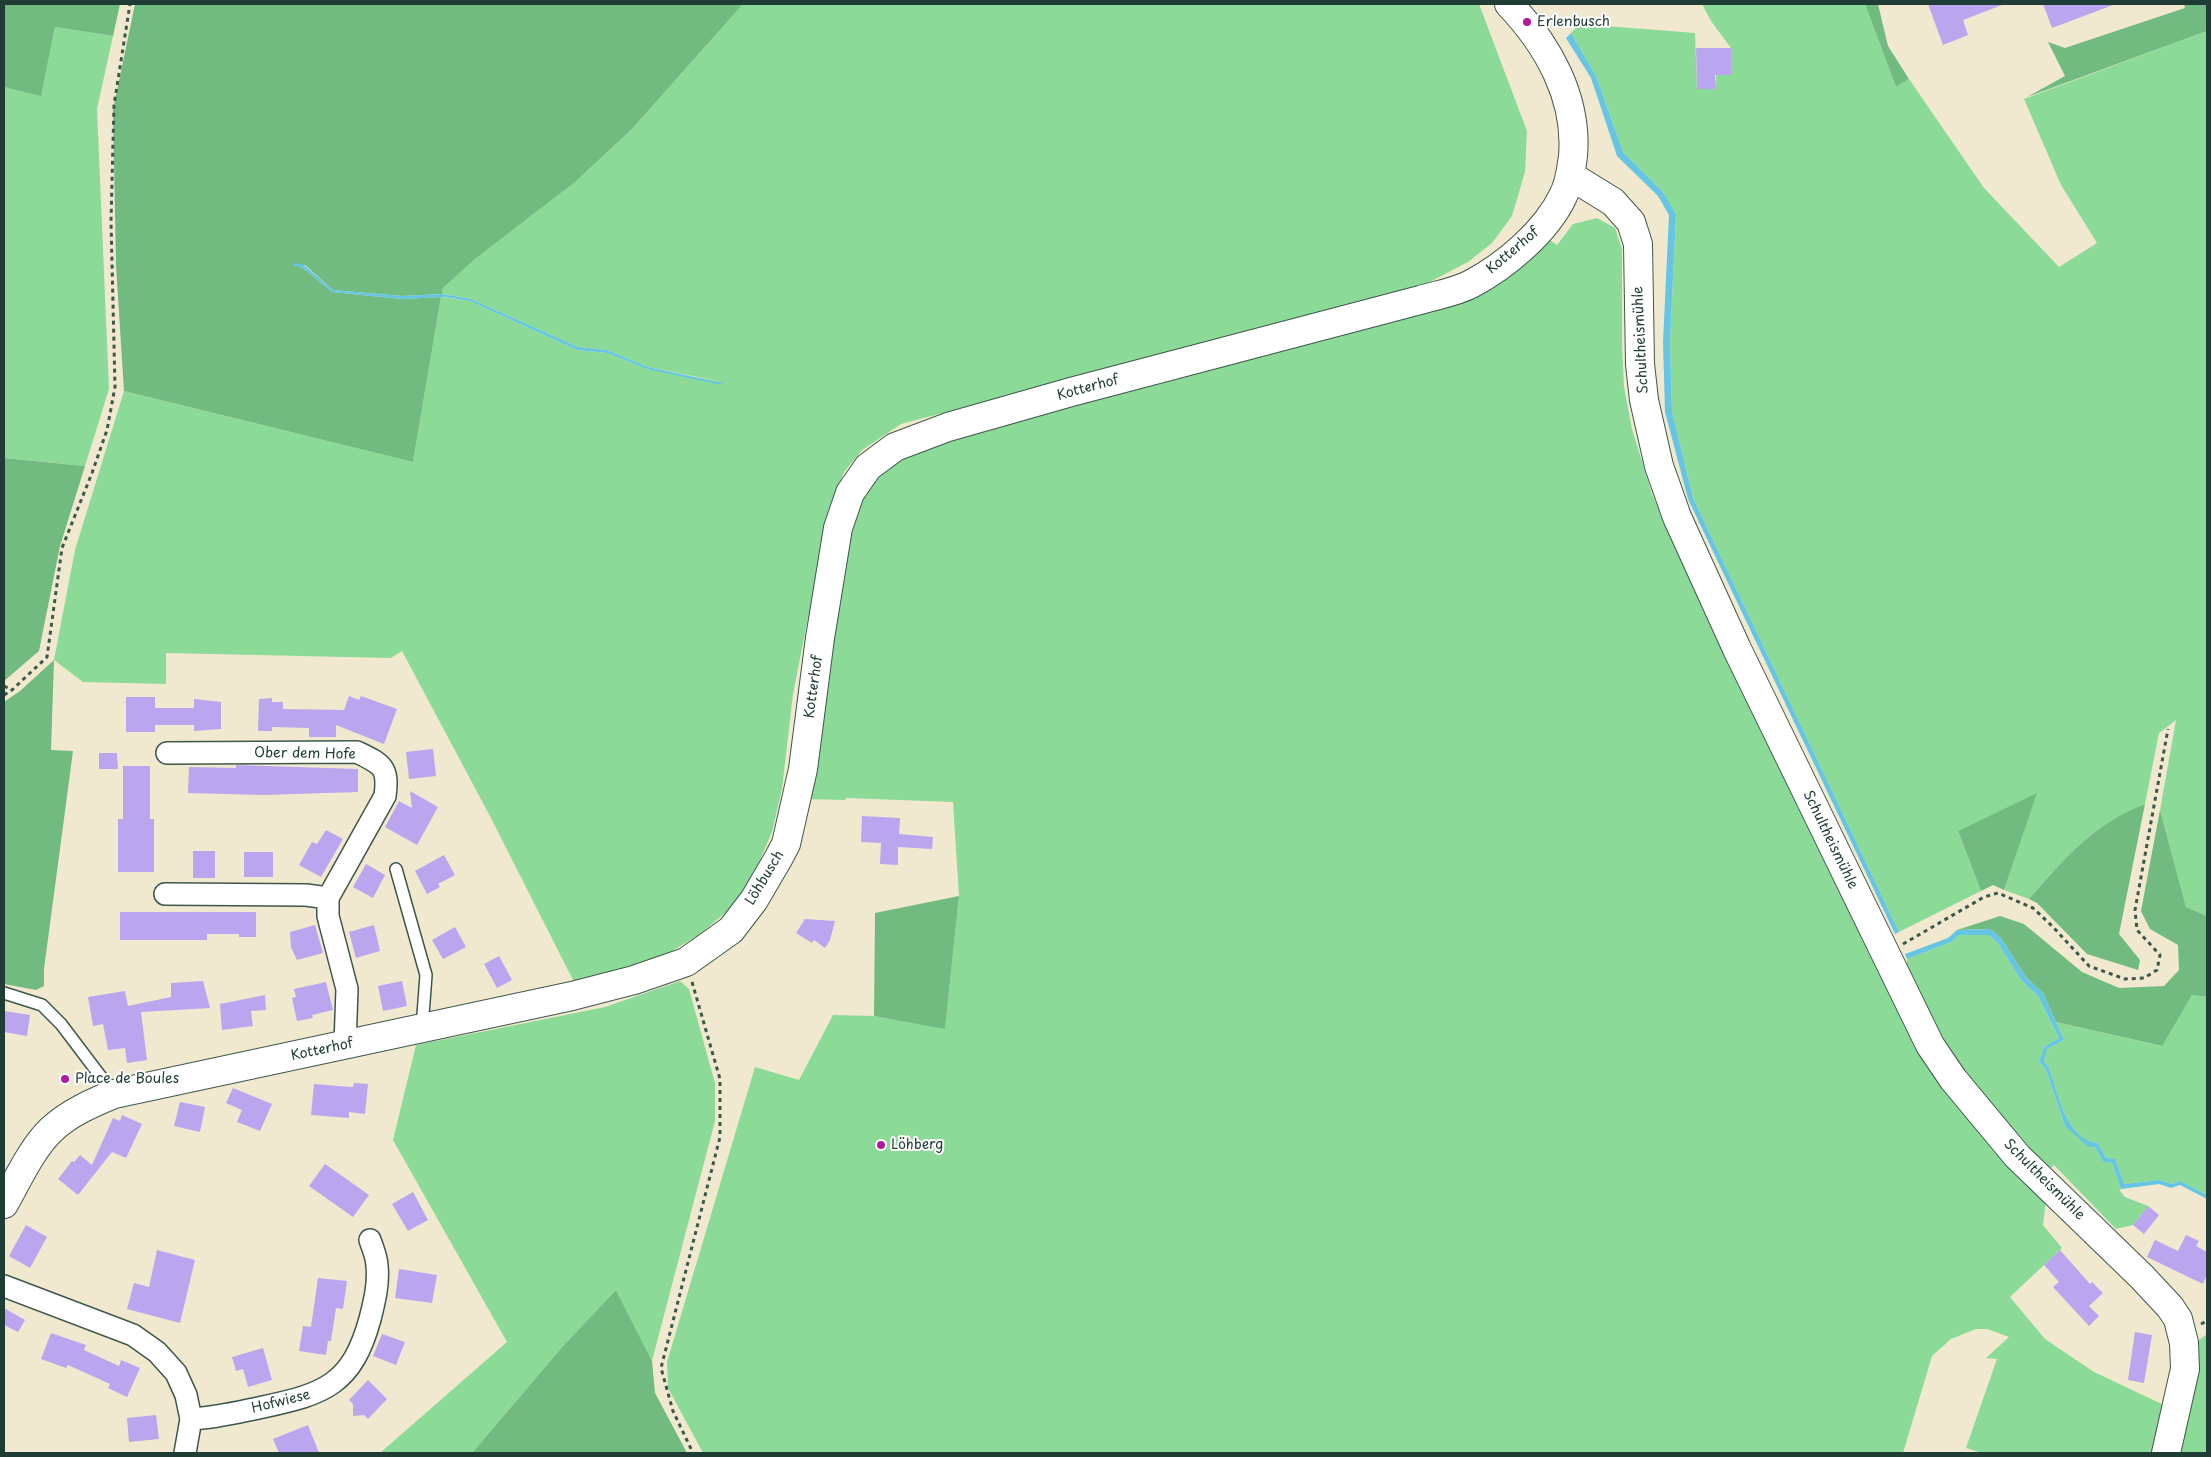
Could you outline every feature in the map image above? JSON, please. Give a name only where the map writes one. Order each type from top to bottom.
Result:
[{"type":"street","name":"Kotterhof","points":[[802,769],[820,638],[838,528],[850,493],[868,467],[895,447],[948,428],[1072,392],[1420,300],[1469,285],[1500,266],[1539,231],[1563,197],[1571,176],[1574,145],[1573,120],[1560,76],[1527,22],[1509,4]]},
{"type":"street","name":"Schultheismühle","points":[[1571,176],[1613,202],[1631,222],[1638,244],[1640,364],[1644,400],[1659,466],[1677,517],[1737,649],[1930,1044],[1953,1079],[2017,1156],[2170,1306],[2178,1320],[2184,1343],[2185,1368],[2166,1453]]},
{"type":"street","name":"Ober dem Hofe","points":[[167,753],[357,752],[378,762],[387,777],[385,796],[328,898]]},
{"type":"street","name":"Löhbusch","points":[[686,962],[731,930],[754,900],[786,844],[802,769]]},
{"type":"street","points":[[165,894],[306,895],[328,898],[328,916],[347,989],[345,1045]]},
{"type":"street","name":"Kotterhof","points":[[4,1204],[29,1159],[51,1130],[90,1104],[114,1094],[572,996],[634,980],[686,962]]},
{"type":"street","name":"Hofwiese","points":[[191,1419],[214,1418],[299,1399],[323,1390],[343,1374],[366,1332],[375,1298],[378,1266],[370,1240]]},
{"type":"street","points":[[4,1286],[133,1335],[157,1352],[176,1373],[186,1395],[191,1419],[185,1453]]},
{"type":"lane","points":[[396,869],[426,975],[422,1029]]},
{"type":"lane","points":[[4,992],[42,1005],[61,1024],[114,1094]]},
{"type":"path","points":[[4,695],[12,690],[47,657],[62,548],[92,473],[106,430],[115,387],[111,221],[114,105],[130,4]]},
{"type":"path","points":[[4,686],[12,690]]},
{"type":"path","points":[[1885,954],[1984,897],[1998,893],[2033,908],[2054,927],[2089,966],[2125,979],[2144,978],[2157,970],[2160,956],[2137,930],[2135,910],[2168,729]]},
{"type":"path","points":[[686,962],[720,1079],[720,1137],[661,1368],[673,1411],[693,1453]]},
{"type":"green space","points":[[4,4],[120,4],[113,36],[55,27],[41,96],[4,87]]},
{"type":"green space","points":[[135,4],[743,4],[632,129],[574,183],[475,259],[442,289],[442,294],[402,296],[333,290],[305,265],[294,265],[303,268],[332,292],[402,299],[441,297],[413,462],[124,391],[116,265],[113,110]]},
{"type":"green space","points":[[743,4],[1479,4],[1527,131],[1525,172],[1512,216],[1492,243],[1468,262],[1422,286],[901,424],[862,450],[844,472],[830,506],[793,694],[782,789],[772,832],[755,872],[732,907],[700,934],[662,957],[621,971],[574,982],[492,820],[402,651],[391,658],[166,653],[166,684],[83,682],[54,660],[75,550],[124,391],[413,462],[441,297],[470,301],[577,350],[607,353],[647,369],[722,382],[648,367],[607,350],[578,347],[471,299],[442,294],[442,289],[475,259],[574,183],[632,129]]},
{"type":"green space","points":[[1702,4],[1865,4],[1896,87],[1909,79],[1984,188],[2059,267],[2097,243],[2061,185],[2024,99],[2207,31],[2207,916],[2186,907],[2160,810],[2176,720],[2159,733],[2145,804],[2110,821],[2095,832],[2054,870],[2029,899],[2004,890],[2036,794],[1958,831],[1981,891],[1899,932],[1693,498],[1672,412],[1670,342],[1676,214],[1663,192],[1623,152],[1596,76],[1571,33],[1581,23],[1589,22],[1606,26],[1695,33],[1697,89],[1716,89],[1716,75],[1731,75],[1731,48],[1711,21]]},
{"type":"green space","points":[[1865,4],[1878,4],[1888,46],[1909,79],[1896,87]]},
{"type":"green space","points":[[2184,4],[2207,4],[2207,31],[2027,97],[2065,76],[2048,42],[2065,48],[2185,8]]},
{"type":"green space","points":[[55,27],[113,36],[97,109],[109,389],[85,466],[4,458],[4,87],[41,95]]},
{"type":"green space","points":[[1597,218],[1615,228],[1622,249],[1624,387],[1632,429],[1652,494],[1713,632],[1754,710],[1930,1069],[2046,1200],[2043,1225],[2062,1248],[2010,1297],[2045,1339],[2094,1372],[2164,1405],[2153,1453],[1982,1453],[1966,1448],[1997,1359],[1986,1358],[2009,1337],[1987,1329],[1976,1329],[1951,1339],[1932,1356],[1903,1453],[703,1453],[668,1388],[667,1362],[755,1067],[799,1080],[833,1015],[874,1016],[945,1028],[959,896],[953,802],[846,798],[845,800],[801,799],[854,494],[897,450],[1423,304],[1544,236],[1557,245],[1573,224]]},
{"type":"green space","points":[[4,458],[85,466],[60,546],[39,651],[4,681]]},
{"type":"green space","points":[[54,660],[51,750],[73,751],[44,969],[44,986],[36,990],[4,984],[4,702],[20,691]]},
{"type":"green space","points":[[2037,793],[2004,890],[1993,885],[1981,891],[1958,831]]},
{"type":"green space","points":[[2145,804],[2119,934],[2140,960],[2138,970],[2087,954],[2037,903],[2029,899],[2054,870],[2095,832],[2110,821]]},
{"type":"green space","points":[[2160,810],[2186,907],[2207,916],[2207,997],[2192,995],[2162,1046],[2056,1022],[2043,993],[2026,977],[2001,938],[1990,929],[1957,930],[2000,916],[2024,924],[2082,972],[2119,988],[2164,986],[2179,970],[2178,945],[2150,929],[2141,911]]},
{"type":"green space","points":[[959,896],[945,1029],[874,1016],[875,913]]},
{"type":"green space","points":[[1959,935],[1988,935],[1997,942],[2022,981],[2038,996],[2059,1038],[2044,1047],[2039,1062],[2046,1070],[2065,1126],[2095,1147],[2103,1162],[2112,1163],[2121,1189],[2120,1191],[2125,1197],[2148,1206],[2133,1225],[2116,1229],[2054,1165],[2049,1170],[1971,1082],[1934,1023],[1906,967],[1907,959],[1951,942]]},
{"type":"green space","points":[[680,981],[689,989],[715,1083],[715,1121],[652,1361],[616,1290],[563,1346],[472,1453],[380,1453],[507,1342],[393,1140],[416,1045],[605,1007]]},
{"type":"green space","points":[[2192,995],[2207,997],[2207,1195],[2180,1181],[2171,1184],[2160,1180],[2124,1184],[2115,1160],[2106,1158],[2098,1143],[2087,1140],[2078,1134],[2065,1114],[2049,1068],[2044,1061],[2047,1049],[2064,1040],[2056,1022],[2161,1046]]},
{"type":"green space","points":[[616,1290],[652,1361],[655,1393],[687,1453],[472,1453],[563,1346]]},
{"type":"green space","points":[[2207,1334],[2207,1453],[2179,1453],[2199,1340]]},
{"type":"water","points":[[1571,33],[1596,76],[1623,152],[1663,192],[1676,214],[1670,342],[1672,412],[1693,498],[1899,932],[1895,934],[1688,499],[1665,412],[1663,342],[1669,215],[1658,196],[1617,156],[1591,78],[1566,38]]},
{"type":"water","points":[[294,263],[304,265],[333,290],[402,296],[442,294],[471,299],[578,347],[607,350],[648,367],[722,383],[722,385],[647,369],[607,353],[577,350],[470,301],[444,297],[402,299],[332,292],[303,268],[293,265]]},
{"type":"water","points":[[1990,929],[2001,938],[2026,977],[2043,993],[2064,1040],[2047,1049],[2044,1061],[2049,1068],[2065,1114],[2078,1134],[2087,1140],[2098,1143],[2106,1158],[2115,1159],[2124,1184],[2160,1180],[2171,1184],[2180,1181],[2207,1195],[2207,1199],[2180,1185],[2171,1188],[2159,1184],[2121,1189],[2112,1163],[2103,1162],[2095,1147],[2087,1146],[2065,1126],[2046,1070],[2039,1062],[2044,1047],[2059,1038],[2038,996],[2022,981],[1997,942],[1988,935],[1959,935],[1951,942],[1907,959],[1905,954],[1948,938],[1957,930]]},
{"type":"building","points":[[1928,4],[2002,5],[1963,20],[1968,35],[1943,45]]},
{"type":"building","points":[[2043,4],[2112,4],[2113,5],[2052,28]]},
{"type":"building","points":[[1696,48],[1731,48],[1731,75],[1715,75],[1716,89],[1697,89]]},
{"type":"building","points":[[349,696],[359,700],[361,696],[397,709],[384,744],[336,725],[336,737],[309,737],[309,728],[272,727],[272,731],[258,731],[259,699],[272,698],[272,702],[283,702],[283,709],[344,710]]},
{"type":"building","points":[[126,697],[155,697],[155,708],[194,708],[194,699],[221,702],[221,729],[194,731],[194,725],[155,725],[155,732],[126,732]]},
{"type":"building","points":[[433,749],[436,776],[409,779],[406,752]]},
{"type":"building","points":[[99,753],[117,753],[118,769],[99,769]]},
{"type":"building","points":[[236,765],[358,769],[358,792],[264,795],[188,793],[189,767],[236,768]]},
{"type":"building","points":[[123,766],[150,766],[150,819],[154,819],[154,872],[118,872],[118,819],[123,819]]},
{"type":"building","points":[[410,791],[438,807],[417,845],[385,827],[399,801],[412,808]]},
{"type":"building","points":[[862,816],[900,818],[899,834],[933,837],[932,849],[898,847],[898,865],[880,864],[881,843],[861,842]]},
{"type":"building","points":[[326,830],[343,839],[321,877],[299,865],[312,842],[317,844]]},
{"type":"building","points":[[193,851],[215,851],[215,878],[193,878]]},
{"type":"building","points":[[244,852],[273,852],[273,877],[244,877]]},
{"type":"building","points":[[444,855],[455,875],[438,884],[440,887],[427,894],[415,871]]},
{"type":"building","points":[[366,864],[385,875],[373,898],[353,887]]},
{"type":"building","points":[[120,912],[256,912],[256,937],[239,937],[239,934],[207,934],[207,940],[120,940]]},
{"type":"building","points":[[805,919],[835,921],[830,940],[825,948],[814,940],[812,943],[796,933]]},
{"type":"building","points":[[315,925],[323,953],[297,960],[291,947],[290,932]]},
{"type":"building","points":[[374,925],[380,951],[356,958],[349,932]]},
{"type":"building","points":[[455,927],[466,947],[443,959],[432,940]]},
{"type":"building","points":[[499,956],[512,980],[497,988],[484,964]]},
{"type":"building","points":[[203,981],[210,1008],[141,1012],[147,1060],[127,1063],[125,1048],[108,1050],[103,1024],[93,1026],[88,997],[125,991],[128,1006],[171,997],[171,983]]},
{"type":"building","points":[[402,981],[407,1006],[383,1011],[378,986]]},
{"type":"building","points":[[326,982],[333,1010],[312,1015],[313,1018],[297,1021],[292,998],[296,997],[294,989]]},
{"type":"building","points":[[265,995],[266,1010],[251,1011],[253,1026],[222,1030],[220,1004]]},
{"type":"building","points":[[4,1011],[30,1015],[27,1036],[4,1032]]},
{"type":"building","points":[[354,1083],[368,1084],[365,1114],[349,1112],[349,1118],[311,1115],[314,1084],[353,1087]]},
{"type":"building","points":[[233,1088],[272,1104],[260,1131],[237,1122],[242,1110],[226,1103]]},
{"type":"building","points":[[180,1102],[205,1107],[200,1132],[174,1126]]},
{"type":"building","points":[[122,1115],[142,1124],[126,1158],[112,1152],[78,1195],[58,1179],[72,1161],[74,1162],[80,1155],[92,1165],[113,1118],[120,1121]]},
{"type":"building","points":[[325,1164],[369,1195],[353,1217],[309,1186]]},
{"type":"building","points":[[413,1192],[428,1220],[408,1231],[392,1204]]},
{"type":"building","points":[[2148,1206],[2159,1215],[2144,1234],[2133,1225]]},
{"type":"building","points":[[26,1225],[47,1237],[30,1268],[9,1256]]},
{"type":"building","points":[[2186,1235],[2199,1241],[2196,1246],[2207,1252],[2207,1274],[2203,1284],[2147,1257],[2155,1240],[2178,1251]]},
{"type":"building","points":[[157,1250],[195,1260],[180,1323],[127,1309],[134,1283],[149,1287]]},
{"type":"building","points":[[2060,1250],[2090,1284],[2092,1282],[2103,1293],[2089,1306],[2099,1316],[2089,1326],[2053,1287],[2059,1282],[2044,1265]]},
{"type":"building","points":[[399,1269],[437,1275],[432,1303],[395,1298]]},
{"type":"building","points":[[318,1278],[347,1281],[343,1309],[336,1308],[331,1341],[328,1341],[326,1355],[299,1351],[303,1326],[311,1327]]},
{"type":"building","points":[[4,1308],[25,1320],[18,1332],[4,1325]]},
{"type":"building","points":[[2135,1332],[2152,1335],[2144,1383],[2128,1380]]},
{"type":"building","points":[[51,1333],[86,1345],[84,1350],[119,1366],[121,1360],[140,1368],[127,1397],[108,1388],[110,1384],[68,1365],[66,1368],[41,1359]]},
{"type":"building","points":[[382,1334],[405,1342],[396,1365],[373,1356]]},
{"type":"building","points":[[263,1348],[272,1380],[248,1387],[243,1369],[236,1371],[232,1357]]},
{"type":"building","points":[[368,1380],[387,1399],[368,1419],[364,1415],[353,1416],[353,1404],[349,1400]]},
{"type":"building","points":[[156,1415],[159,1439],[129,1442],[127,1418]]},
{"type":"building","points":[[308,1425],[319,1453],[279,1453],[273,1439]]},
{"type":"place","name":"Erlenbusch","points":[[1527,22]]},
{"type":"place","name":"Place de Boules","points":[[65,1079]]},
{"type":"place","name":"Löhberg","points":[[881,1145]]}]
